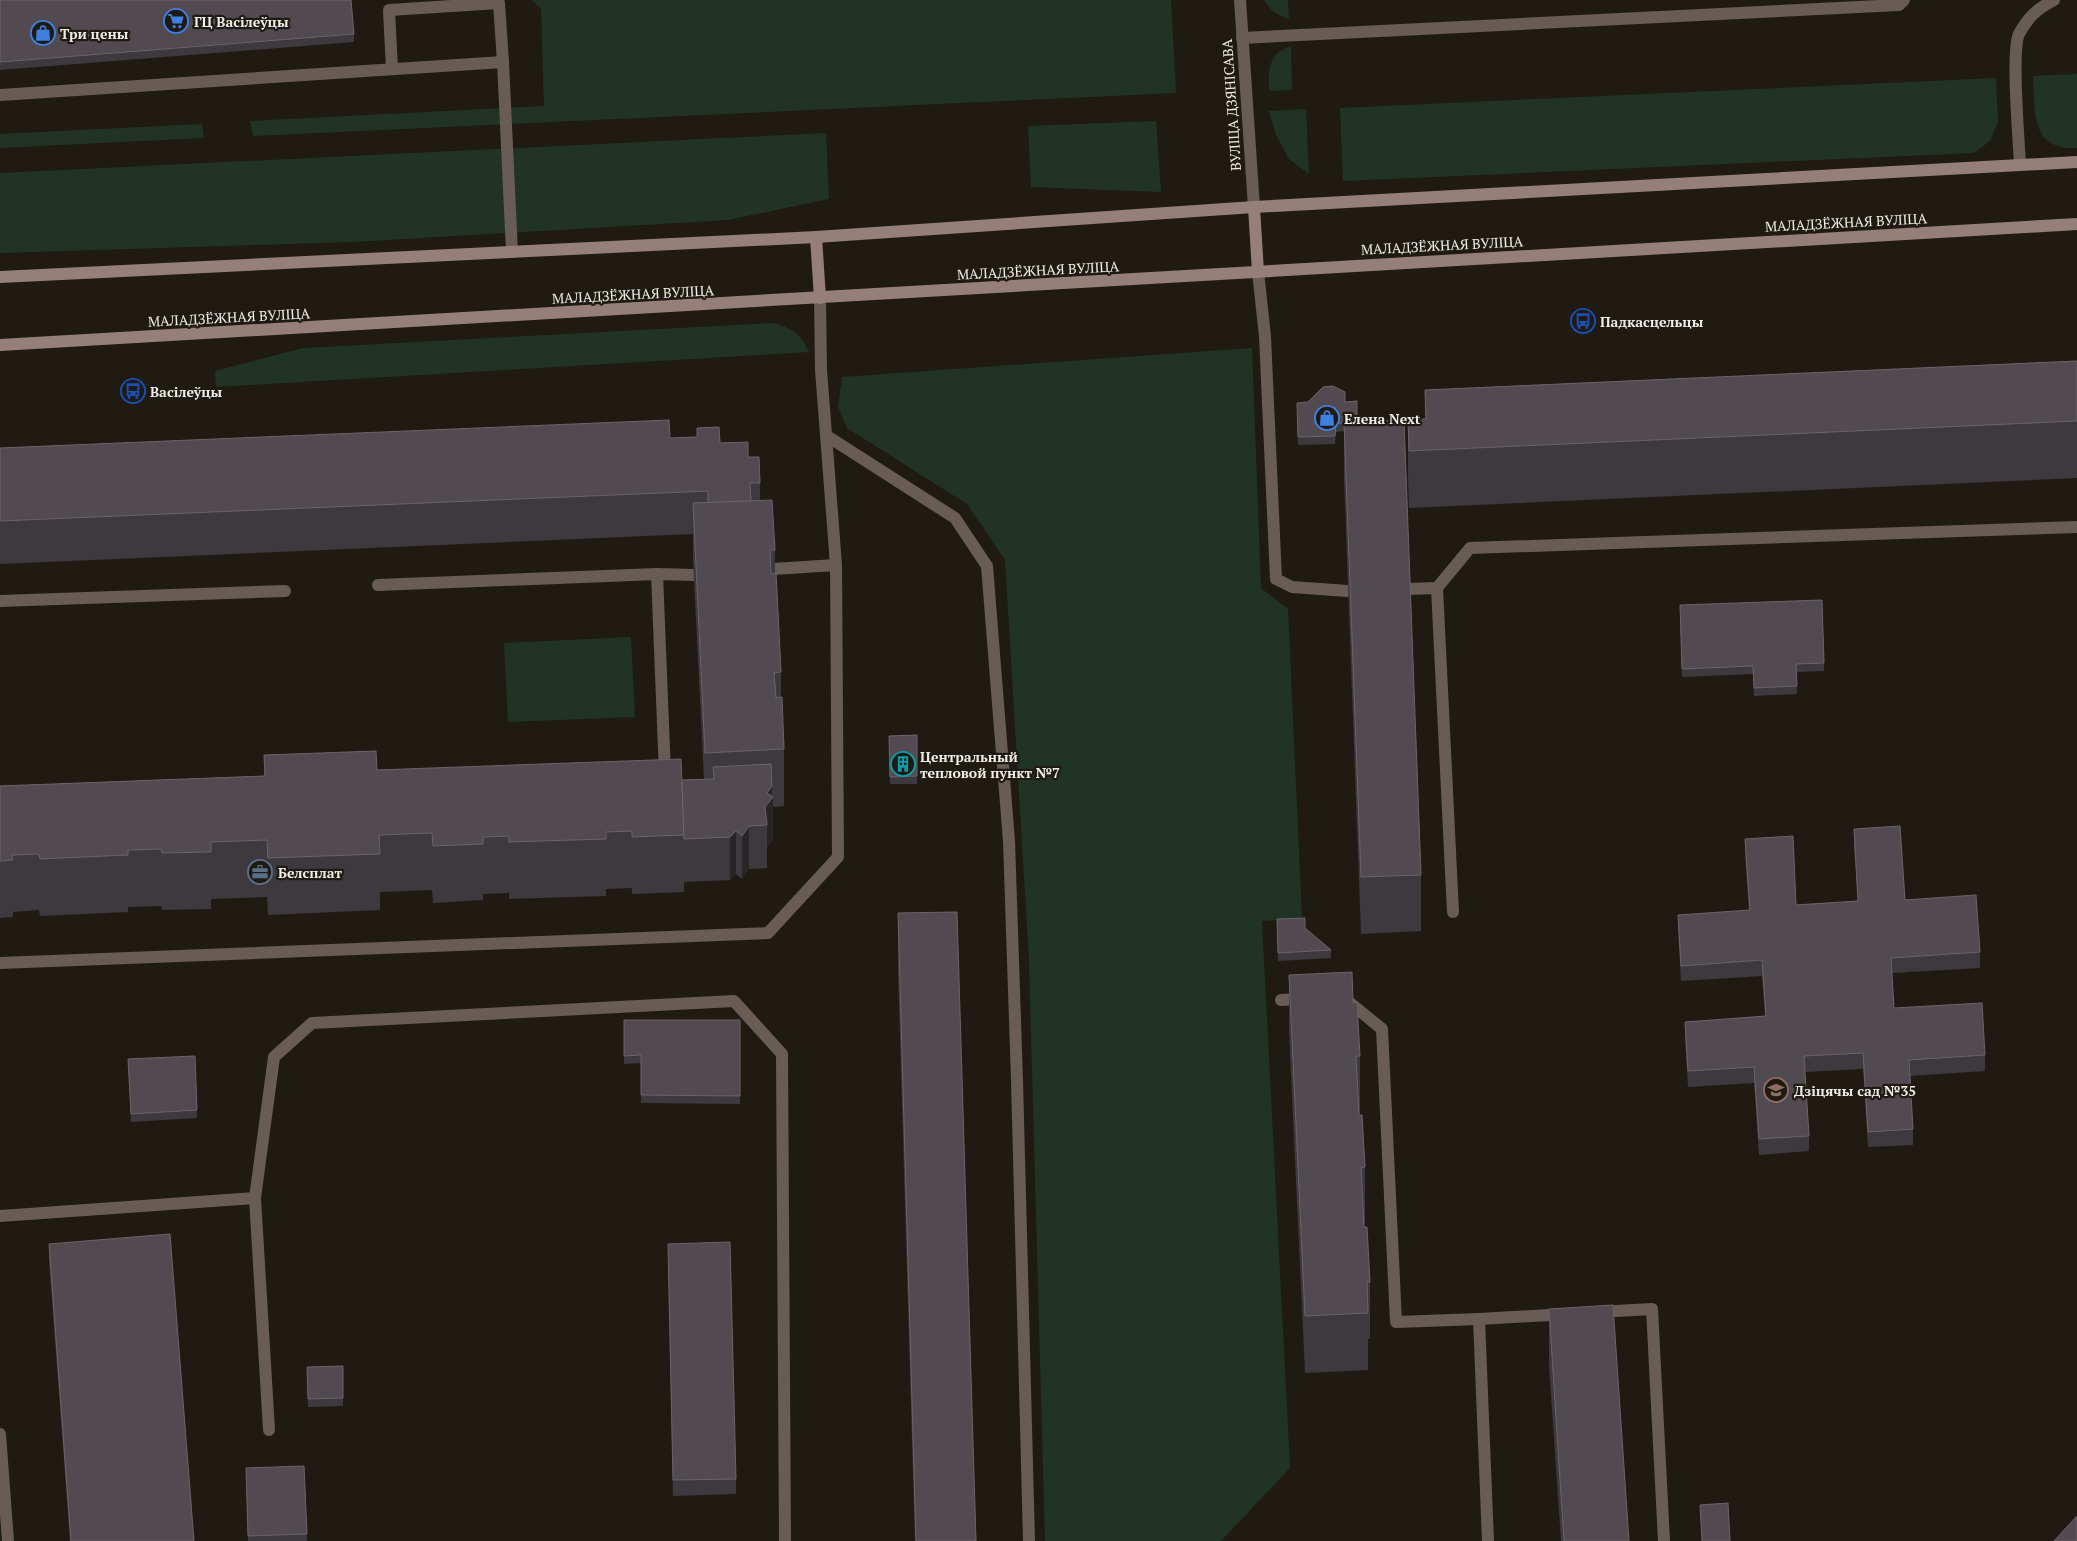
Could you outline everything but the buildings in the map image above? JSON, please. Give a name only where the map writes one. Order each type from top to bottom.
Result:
[{"type":"main road","points":[[0,276],[816,237],[1254,207],[2077,162]]},
{"type":"main road","points":[[1254,207],[1258,272]]},
{"type":"main road","name":"МАЛАДЗЁЖНАЯ ВУЛІЦА","points":[[0,345],[2077,224]]},
{"type":"main road","points":[[816,237],[820,298]]},
{"type":"street","name":"ВУЛІЦА ДЗЯНІСАВА","points":[[1240,0],[1254,207]]},
{"type":"street","points":[[1242,38],[1899,5],[1904,0]]},
{"type":"street","points":[[2020,165],[2016,66],[2017,36],[2034,10],[2054,0]]},
{"type":"street","points":[[392,69],[389,10],[499,3],[512,252]]},
{"type":"street","points":[[0,95],[503,62]]},
{"type":"street","points":[[1258,272],[1265,336],[1276,579],[1292,587],[1347,591]]},
{"type":"street","points":[[0,963],[768,933],[838,857],[836,565],[821,370],[820,298]]},
{"type":"street","points":[[827,436],[955,518],[987,566],[1009,841],[1018,1080],[1029,1541]]},
{"type":"street","points":[[1453,912],[1437,588],[1470,548],[2077,527]]},
{"type":"street","points":[[773,569],[836,565]]},
{"type":"street","points":[[656,774],[666,774],[657,574]]},
{"type":"street","points":[[378,585],[657,574],[694,575]]},
{"type":"street","points":[[1408,589],[1437,588]]},
{"type":"street","points":[[0,602],[285,591]]},
{"type":"street","points":[[1334,997],[1342,997],[1382,1029],[1396,1322],[1652,1309],[1664,1541]]},
{"type":"street","points":[[1281,1000],[1316,998]]},
{"type":"street","points":[[269,1430],[254,1198],[274,1057],[312,1024],[734,1001],[782,1054],[785,1541]]},
{"type":"street","points":[[0,1216],[254,1198]]},
{"type":"street","points":[[1479,1319],[1488,1541]]},
{"type":"street","points":[[0,1434],[8,1541]]},
{"type":"green space","points":[[531,0],[1171,0],[1176,93],[253,136],[250,121],[544,106],[541,8]]},
{"type":"green space","points":[[1264,0],[1288,0],[1289,19],[1275,12]]},
{"type":"green space","points":[[1291,46],[1292,90],[1269,91],[1269,70],[1271,64],[1278,53]]},
{"type":"green space","points":[[2077,74],[2077,148],[2062,147],[2051,143],[2038,126],[2035,115],[2033,76]]},
{"type":"green space","points":[[1996,78],[1998,122],[1990,141],[1974,153],[1343,181],[1340,108]]},
{"type":"green space","points":[[1306,109],[1309,174],[1289,159],[1276,135],[1269,111]]},
{"type":"green space","points":[[1156,121],[1161,192],[1031,187],[1028,126]]},
{"type":"green space","points":[[202,124],[204,138],[0,148],[0,134]]},
{"type":"green space","points":[[826,133],[829,199],[728,220],[353,242],[0,253],[0,173]]},
{"type":"green space","points":[[774,323],[796,333],[809,352],[216,387],[215,371],[303,348]]},
{"type":"green space","points":[[1252,348],[1261,588],[1288,609],[1302,918],[1262,921],[1290,1468],[1221,1541],[1045,1541],[1029,960],[1005,560],[967,504],[847,428],[838,407],[842,377]]},
{"type":"green space","points":[[631,637],[635,717],[508,722],[504,643]]},
{"type":"place","name":"ГЦ Васілеўцы","points":[[176,21]]},
{"type":"place","name":"Три цены","points":[[43,33]]},
{"type":"place","name":"Падкасцельцы","points":[[1583,321]]},
{"type":"place","name":"Васілеўцы","points":[[133,391]]},
{"type":"place","name":"Елена Next","points":[[1327,418]]},
{"type":"place","name":"Центральный тепловой пункт №7","points":[[903,764]]},
{"type":"place","name":"Белсплат","points":[[260,872]]},
{"type":"place","name":"Дзіцячы сад №35","points":[[1776,1090]]}]
